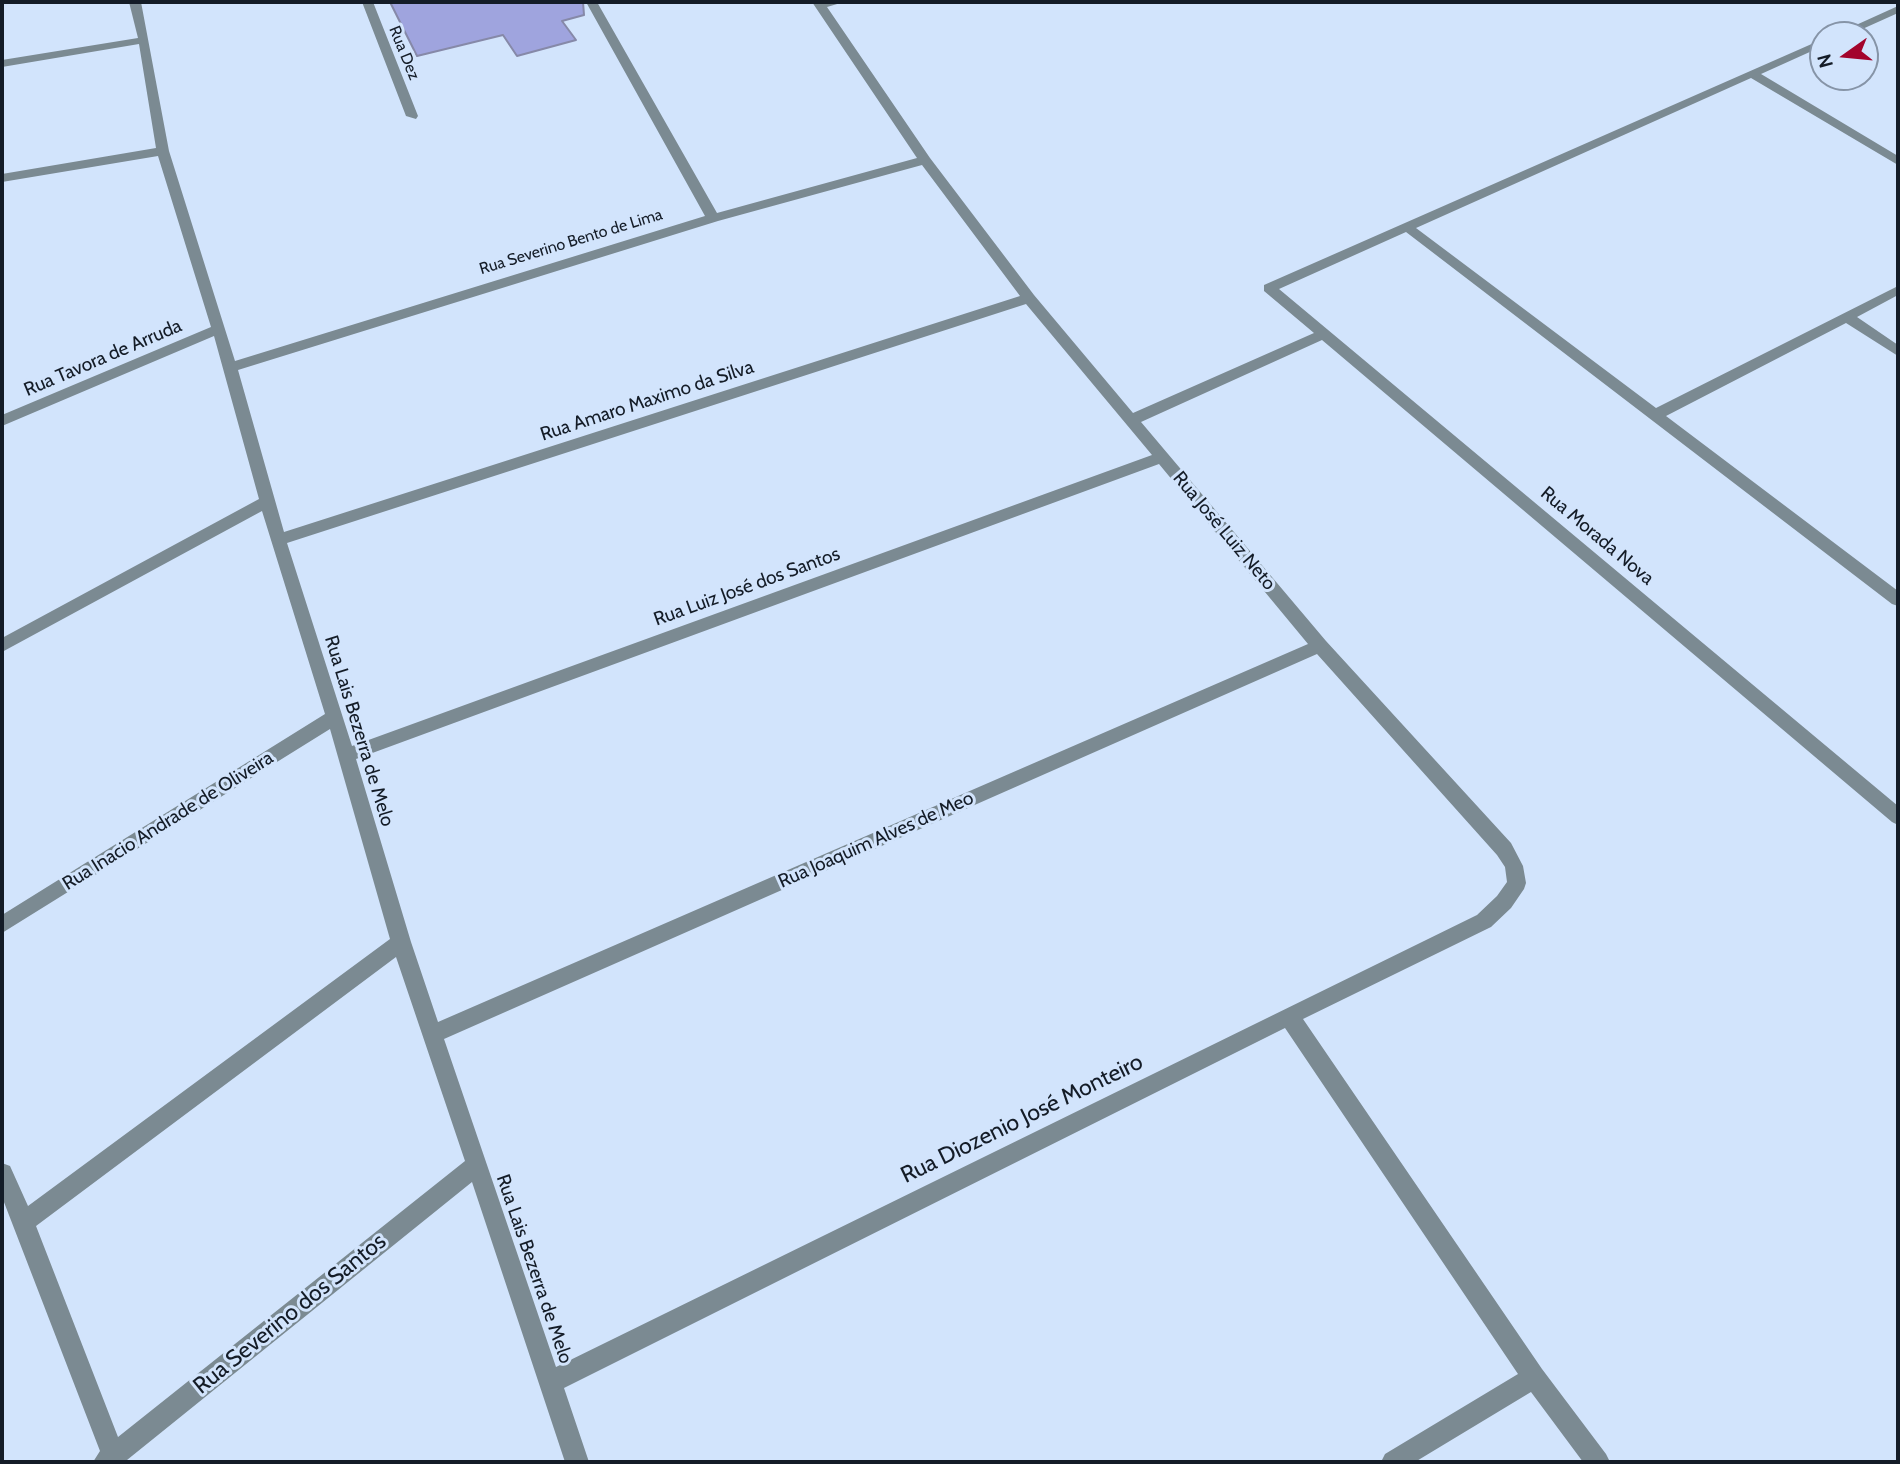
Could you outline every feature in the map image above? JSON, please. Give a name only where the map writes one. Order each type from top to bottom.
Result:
[{"type":"street","name":"Rua Lais Bezerra de Melo","points":[[135,2],[163,151],[219,329],[278,540],[335,717],[401,942],[577,1462]]},
{"type":"street","name":"Rua Dez","points":[[367,2],[412,116]]},
{"type":"street","points":[[591,2],[713,218]]},
{"type":"street","points":[[820,4],[839,2]]},
{"type":"street","name":"Rua José Luiz Neto","points":[[820,4],[925,160],[1029,298],[1320,646],[1504,849],[1518,879],[1510,896]]},
{"type":"street","points":[[1871,21],[1898,9]]},
{"type":"street","points":[[2,64],[144,40]]},
{"type":"street","points":[[1809,49],[1407,227],[1898,600]]},
{"type":"street","points":[[1752,74],[1898,161]]},
{"type":"street","points":[[2,178],[163,151]]},
{"type":"street","name":"Rua Severino Bento de Lima","points":[[230,367],[713,218],[925,160]]},
{"type":"street","name":"Rua Morada Nova","points":[[1407,227],[1269,288],[1898,817]]},
{"type":"street","points":[[1655,415],[1898,290]]},
{"type":"street","name":"Rua Amaro Maximo da Silva","points":[[278,540],[1029,298]]},
{"type":"street","points":[[1847,317],[1898,351]]},
{"type":"street","name":"Rua Tavora de Arruda","points":[[2,421],[219,329]]},
{"type":"street","points":[[1131,419],[1324,334]]},
{"type":"street","name":"Rua Luiz José dos Santos","points":[[345,756],[1162,457]]},
{"type":"street","points":[[2,646],[268,501]]},
{"type":"street","name":"Rua Joaquim Alves de Meo","points":[[433,1034],[1320,646]]},
{"type":"street","name":"Rua Inacio Andrade de Oliveira","points":[[2,925],[335,717]]},
{"type":"street","name":"Rua Diozenio José Monteiro","points":[[551,1382],[1290,1016],[1447,942],[1484,920],[1510,896]]},
{"type":"street","points":[[24,1222],[401,942]]},
{"type":"street","points":[[1290,1016],[1534,1377],[1598,1462]]},
{"type":"street","name":"Rua Severino dos Santos","points":[[111,1460],[475,1166]]},
{"type":"street","points":[[2,1173],[24,1222],[111,1460]]},
{"type":"street","points":[[1393,1462],[1534,1377]]},
{"type":"building","points":[[390,2],[583,2],[584,15],[562,21],[576,40],[517,56],[503,35],[417,56]]}]
